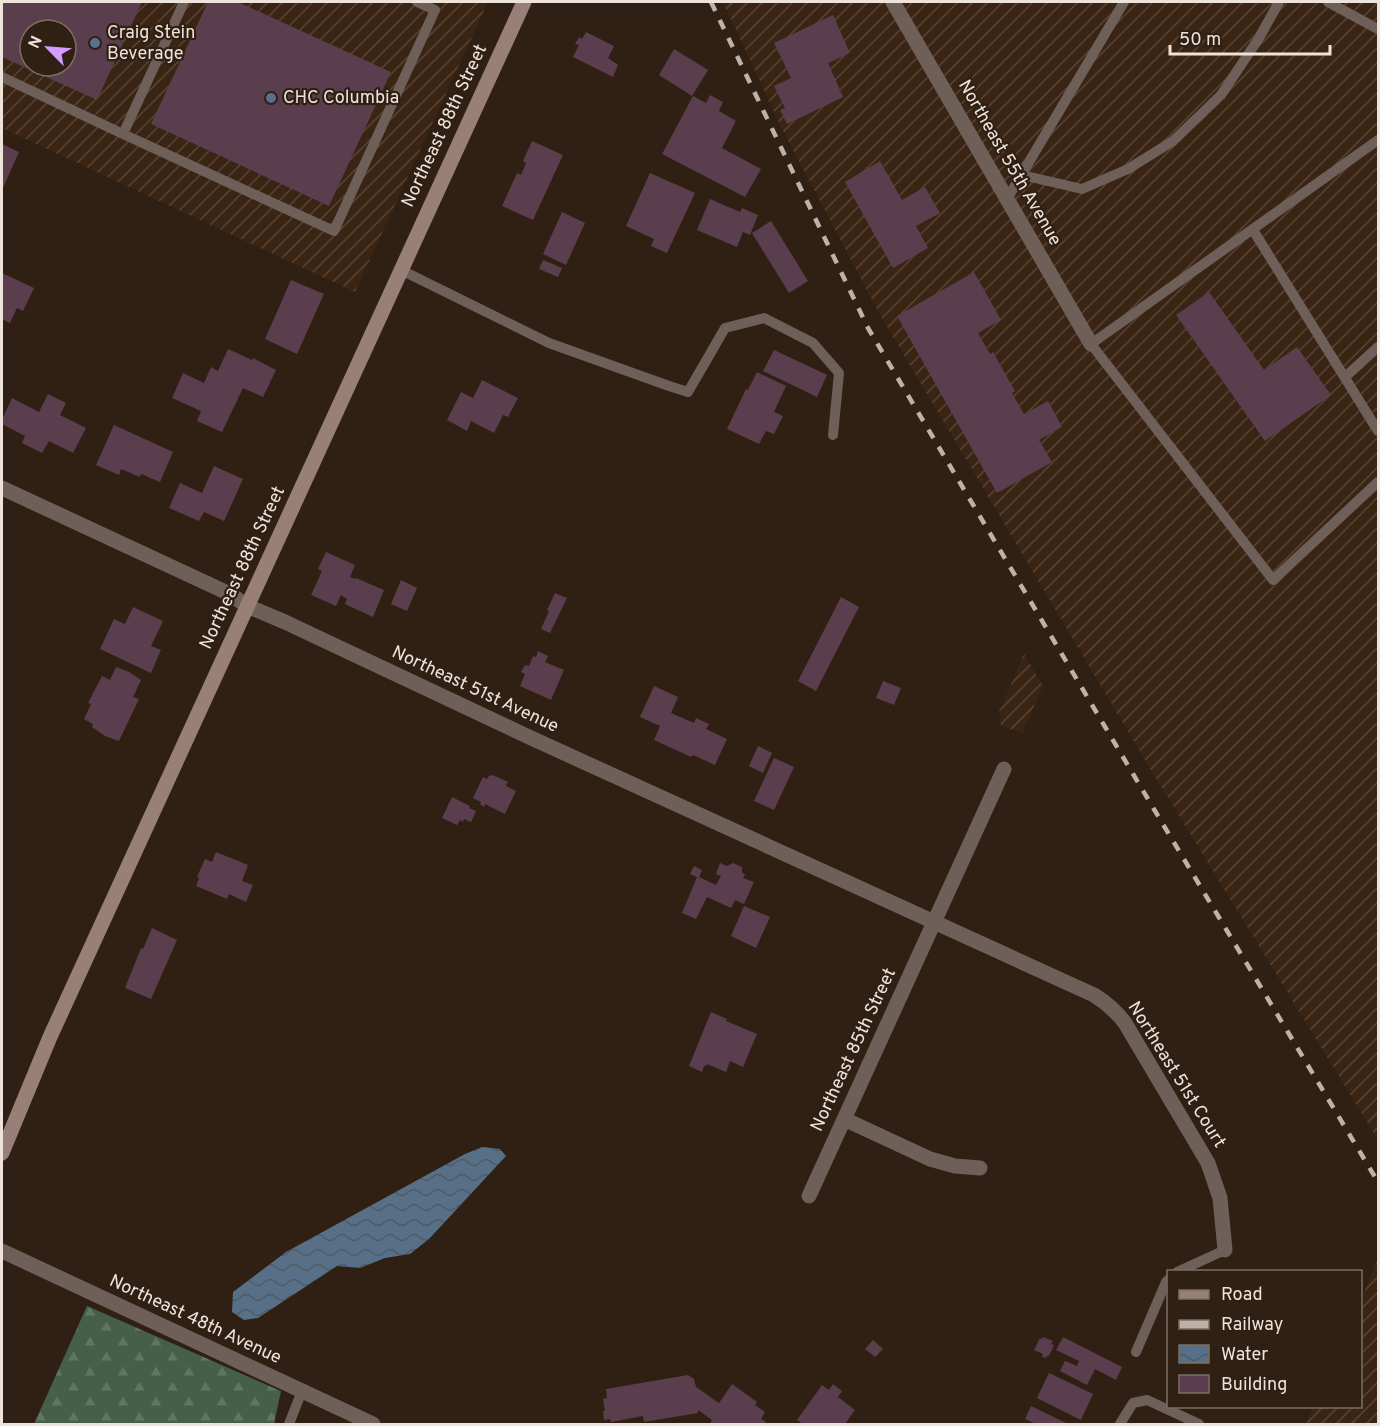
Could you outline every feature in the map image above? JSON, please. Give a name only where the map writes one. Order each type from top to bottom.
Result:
[{"type":"main road","name":"Northeast 88th Street","points":[[2,1153],[50,1037],[524,2]]},
{"type":"street","name":"Northeast 55th Avenue","points":[[897,4],[1091,344]]},
{"type":"street","name":"Northeast 51st Avenue","points":[[2,488],[230,594],[247,606],[529,737],[935,921]]},
{"type":"street","name":"Northeast 85th Street","points":[[809,1196],[1004,769]]},
{"type":"street","name":"Northeast 51st Court","points":[[935,921],[1094,995],[1117,1012],[1208,1162],[1220,1198],[1225,1250]]},
{"type":"street","points":[[844,1119],[930,1159],[955,1166],[980,1168]]},
{"type":"street","name":"Northeast 48th Avenue","points":[[2,1251],[373,1425]]},
{"type":"lane","points":[[123,134],[184,2]]},
{"type":"lane","points":[[2,77],[334,231],[435,10],[417,2]]},
{"type":"lane","points":[[1007,199],[1124,2]]},
{"type":"lane","points":[[1022,175],[1082,189],[1128,169],[1173,141],[1221,95],[1280,2]]},
{"type":"lane","points":[[1328,2],[1344,5],[1378,29]]},
{"type":"lane","points":[[1378,140],[1091,344],[1273,580],[1378,482]]},
{"type":"lane","points":[[1253,230],[1378,431]]},
{"type":"lane","points":[[400,270],[549,343],[688,392],[725,328],[764,318],[813,343],[839,373],[833,435]]},
{"type":"lane","points":[[1345,377],[1378,347]]},
{"type":"lane","points":[[1181,1270],[1225,1250]]},
{"type":"lane","points":[[1136,1352],[1167,1281]]},
{"type":"lane","points":[[289,1425],[302,1391]]},
{"type":"lane","points":[[1120,1425],[1133,1403],[1147,1400],[1199,1425]]},
{"type":"shaded area","points":[[2,2],[488,2],[355,292],[2,128]]},
{"type":"shaded area","points":[[723,2],[1378,2],[1378,1140],[1149,767],[880,315],[781,127]]},
{"type":"shaded area","points":[[1024,654],[1043,686],[1022,733],[1001,726],[999,712]]},
{"type":"shaded area","points":[[1378,1259],[1378,1424],[1306,1424],[1313,1408],[1362,1408],[1362,1298]]},
{"type":"green space","points":[[87,1306],[281,1391],[274,1424],[34,1424]]},
{"type":"water","points":[[482,1147],[500,1149],[506,1156],[429,1239],[410,1254],[385,1258],[360,1268],[337,1266],[258,1318],[244,1320],[232,1312],[233,1292],[286,1252],[465,1154]]},
{"type":"building","name":"Craig Stein Beverage","points":[[2,2],[142,2],[97,100],[48,78],[78,78],[78,18],[18,18],[18,64],[2,57]]},
{"type":"building","name":"CHC Columbia","points":[[208,2],[238,2],[391,72],[329,206],[151,124]]},
{"type":"building","points":[[833,15],[850,53],[828,63],[843,97],[787,124],[780,110],[785,108],[774,86],[791,78],[774,43]]},
{"type":"building","points":[[586,32],[614,46],[608,58],[618,65],[613,77],[573,57],[579,45],[575,44]]},
{"type":"building","points":[[674,49],[708,70],[692,96],[659,75]]},
{"type":"building","points":[[710,95],[723,102],[719,111],[736,121],[722,148],[761,169],[745,197],[662,154],[693,96],[706,103]]},
{"type":"building","points":[[532,141],[563,155],[533,220],[502,206],[517,173],[521,175],[526,163],[523,161]]},
{"type":"building","points":[[2,144],[19,152],[2,190]]},
{"type":"building","points":[[880,161],[902,200],[925,187],[940,213],[916,226],[928,248],[893,268],[845,182]]},
{"type":"building","points":[[650,173],[695,193],[667,253],[651,246],[654,239],[626,226]]},
{"type":"building","points":[[710,199],[740,212],[742,208],[758,215],[750,235],[743,232],[737,247],[697,230]]},
{"type":"building","points":[[562,212],[585,223],[566,265],[543,254]]},
{"type":"building","points":[[771,221],[808,281],[789,293],[752,233]]},
{"type":"building","points":[[543,260],[562,268],[558,277],[539,269]]},
{"type":"building","points":[[974,272],[1001,320],[978,333],[990,354],[993,352],[1015,391],[1012,393],[1024,414],[1048,401],[1062,427],[1039,440],[1052,462],[997,493],[897,316]]},
{"type":"building","points":[[2,273],[34,288],[23,311],[17,308],[10,323],[2,319]]},
{"type":"building","points":[[291,280],[324,294],[297,354],[265,339]]},
{"type":"building","points":[[1209,292],[1264,370],[1297,347],[1331,395],[1265,441],[1176,315]]},
{"type":"building","points":[[228,349],[276,370],[263,397],[243,388],[222,432],[197,421],[201,411],[172,398],[183,373],[204,383],[211,367],[218,371]]},
{"type":"building","points":[[774,350],[827,375],[817,397],[763,371]]},
{"type":"building","points":[[757,372],[786,386],[774,412],[783,416],[774,434],[766,431],[759,444],[727,429],[746,389],[748,390]]},
{"type":"building","points":[[482,380],[518,398],[508,417],[503,415],[494,433],[471,421],[467,431],[447,420],[461,392],[473,398]]},
{"type":"building","points":[[48,394],[66,403],[60,415],[86,428],[73,453],[49,441],[42,453],[22,443],[25,436],[2,424],[12,398],[39,412]]},
{"type":"building","points":[[114,425],[173,452],[160,482],[121,469],[119,475],[96,465]]},
{"type":"building","points":[[214,466],[243,479],[224,521],[204,512],[199,521],[169,508],[180,483],[202,493]]},
{"type":"building","points":[[326,552],[355,565],[350,577],[384,590],[373,617],[345,604],[347,599],[341,595],[336,606],[311,595],[322,571],[318,569]]},
{"type":"building","points":[[401,580],[417,588],[407,611],[391,604]]},
{"type":"building","points":[[555,593],[567,598],[550,633],[541,629]]},
{"type":"building","points":[[841,597],[859,607],[816,691],[798,681]]},
{"type":"building","points":[[133,607],[163,621],[151,646],[161,650],[151,673],[100,649],[114,619],[125,624]]},
{"type":"building","points":[[538,651],[548,656],[545,662],[564,670],[551,700],[520,686],[525,674],[521,672],[525,665],[529,666]]},
{"type":"building","points":[[116,667],[141,680],[133,697],[139,699],[119,741],[105,736],[84,719],[91,704],[88,703],[102,676],[110,680]]},
{"type":"building","points":[[883,681],[901,688],[894,705],[876,698]]},
{"type":"building","points":[[654,686],[678,697],[671,713],[694,723],[696,718],[709,724],[706,729],[727,739],[715,765],[654,740],[660,726],[640,717]]},
{"type":"building","points":[[758,746],[772,753],[763,773],[749,766]]},
{"type":"building","points":[[774,758],[794,767],[774,810],[754,801]]},
{"type":"building","points":[[493,775],[508,782],[506,786],[516,791],[505,814],[485,804],[484,807],[480,804],[481,802],[473,798],[483,777],[487,779]]},
{"type":"building","points":[[452,797],[476,811],[471,822],[464,819],[463,822],[460,820],[457,825],[442,818]]},
{"type":"building","points":[[216,852],[248,865],[242,881],[253,885],[246,902],[229,894],[227,899],[196,886],[199,878],[197,877],[205,859],[212,862]]},
{"type":"building","points":[[720,863],[727,866],[733,863],[742,867],[742,873],[745,874],[743,878],[754,882],[744,904],[735,900],[731,908],[707,897],[696,919],[682,913],[697,877],[690,874],[694,866],[702,870],[699,877],[716,885],[721,876],[716,874]]},
{"type":"building","points":[[744,906],[770,917],[756,948],[731,936]]},
{"type":"building","points":[[152,928],[177,940],[151,999],[125,988],[141,948],[143,949]]},
{"type":"building","points":[[711,1012],[757,1034],[743,1067],[730,1061],[726,1072],[707,1064],[702,1072],[689,1066]]},
{"type":"building","points":[[1063,1337],[1122,1367],[1116,1380],[1095,1369],[1087,1385],[1060,1371],[1065,1361],[1077,1366],[1079,1361],[1056,1350]]},
{"type":"building","points":[[1040,1338],[1053,1341],[1051,1344],[1054,1345],[1046,1358],[1034,1350]]},
{"type":"building","points":[[873,1340],[883,1349],[875,1357],[865,1349]]},
{"type":"building","points":[[1049,1373],[1093,1394],[1081,1420],[1037,1398]]},
{"type":"building","points":[[688,1375],[694,1379],[696,1387],[719,1403],[732,1384],[757,1402],[755,1405],[765,1412],[761,1419],[766,1422],[764,1424],[710,1424],[712,1420],[698,1410],[698,1413],[644,1422],[643,1416],[611,1422],[610,1419],[604,1420],[603,1399],[607,1398],[606,1389]]},
{"type":"building","points":[[833,1384],[842,1391],[838,1397],[855,1410],[845,1424],[803,1424],[797,1420],[822,1385],[829,1390]]},
{"type":"building","points":[[1031,1406],[1068,1424],[1036,1424],[1025,1419]]},
{"type":"railway","points":[[711,2],[868,328],[1378,1182]]},
{"type":"place","name":"Craig Stein Beverage","points":[[95,43]]},
{"type":"place","name":"CHC Columbia","points":[[271,98]]}]
